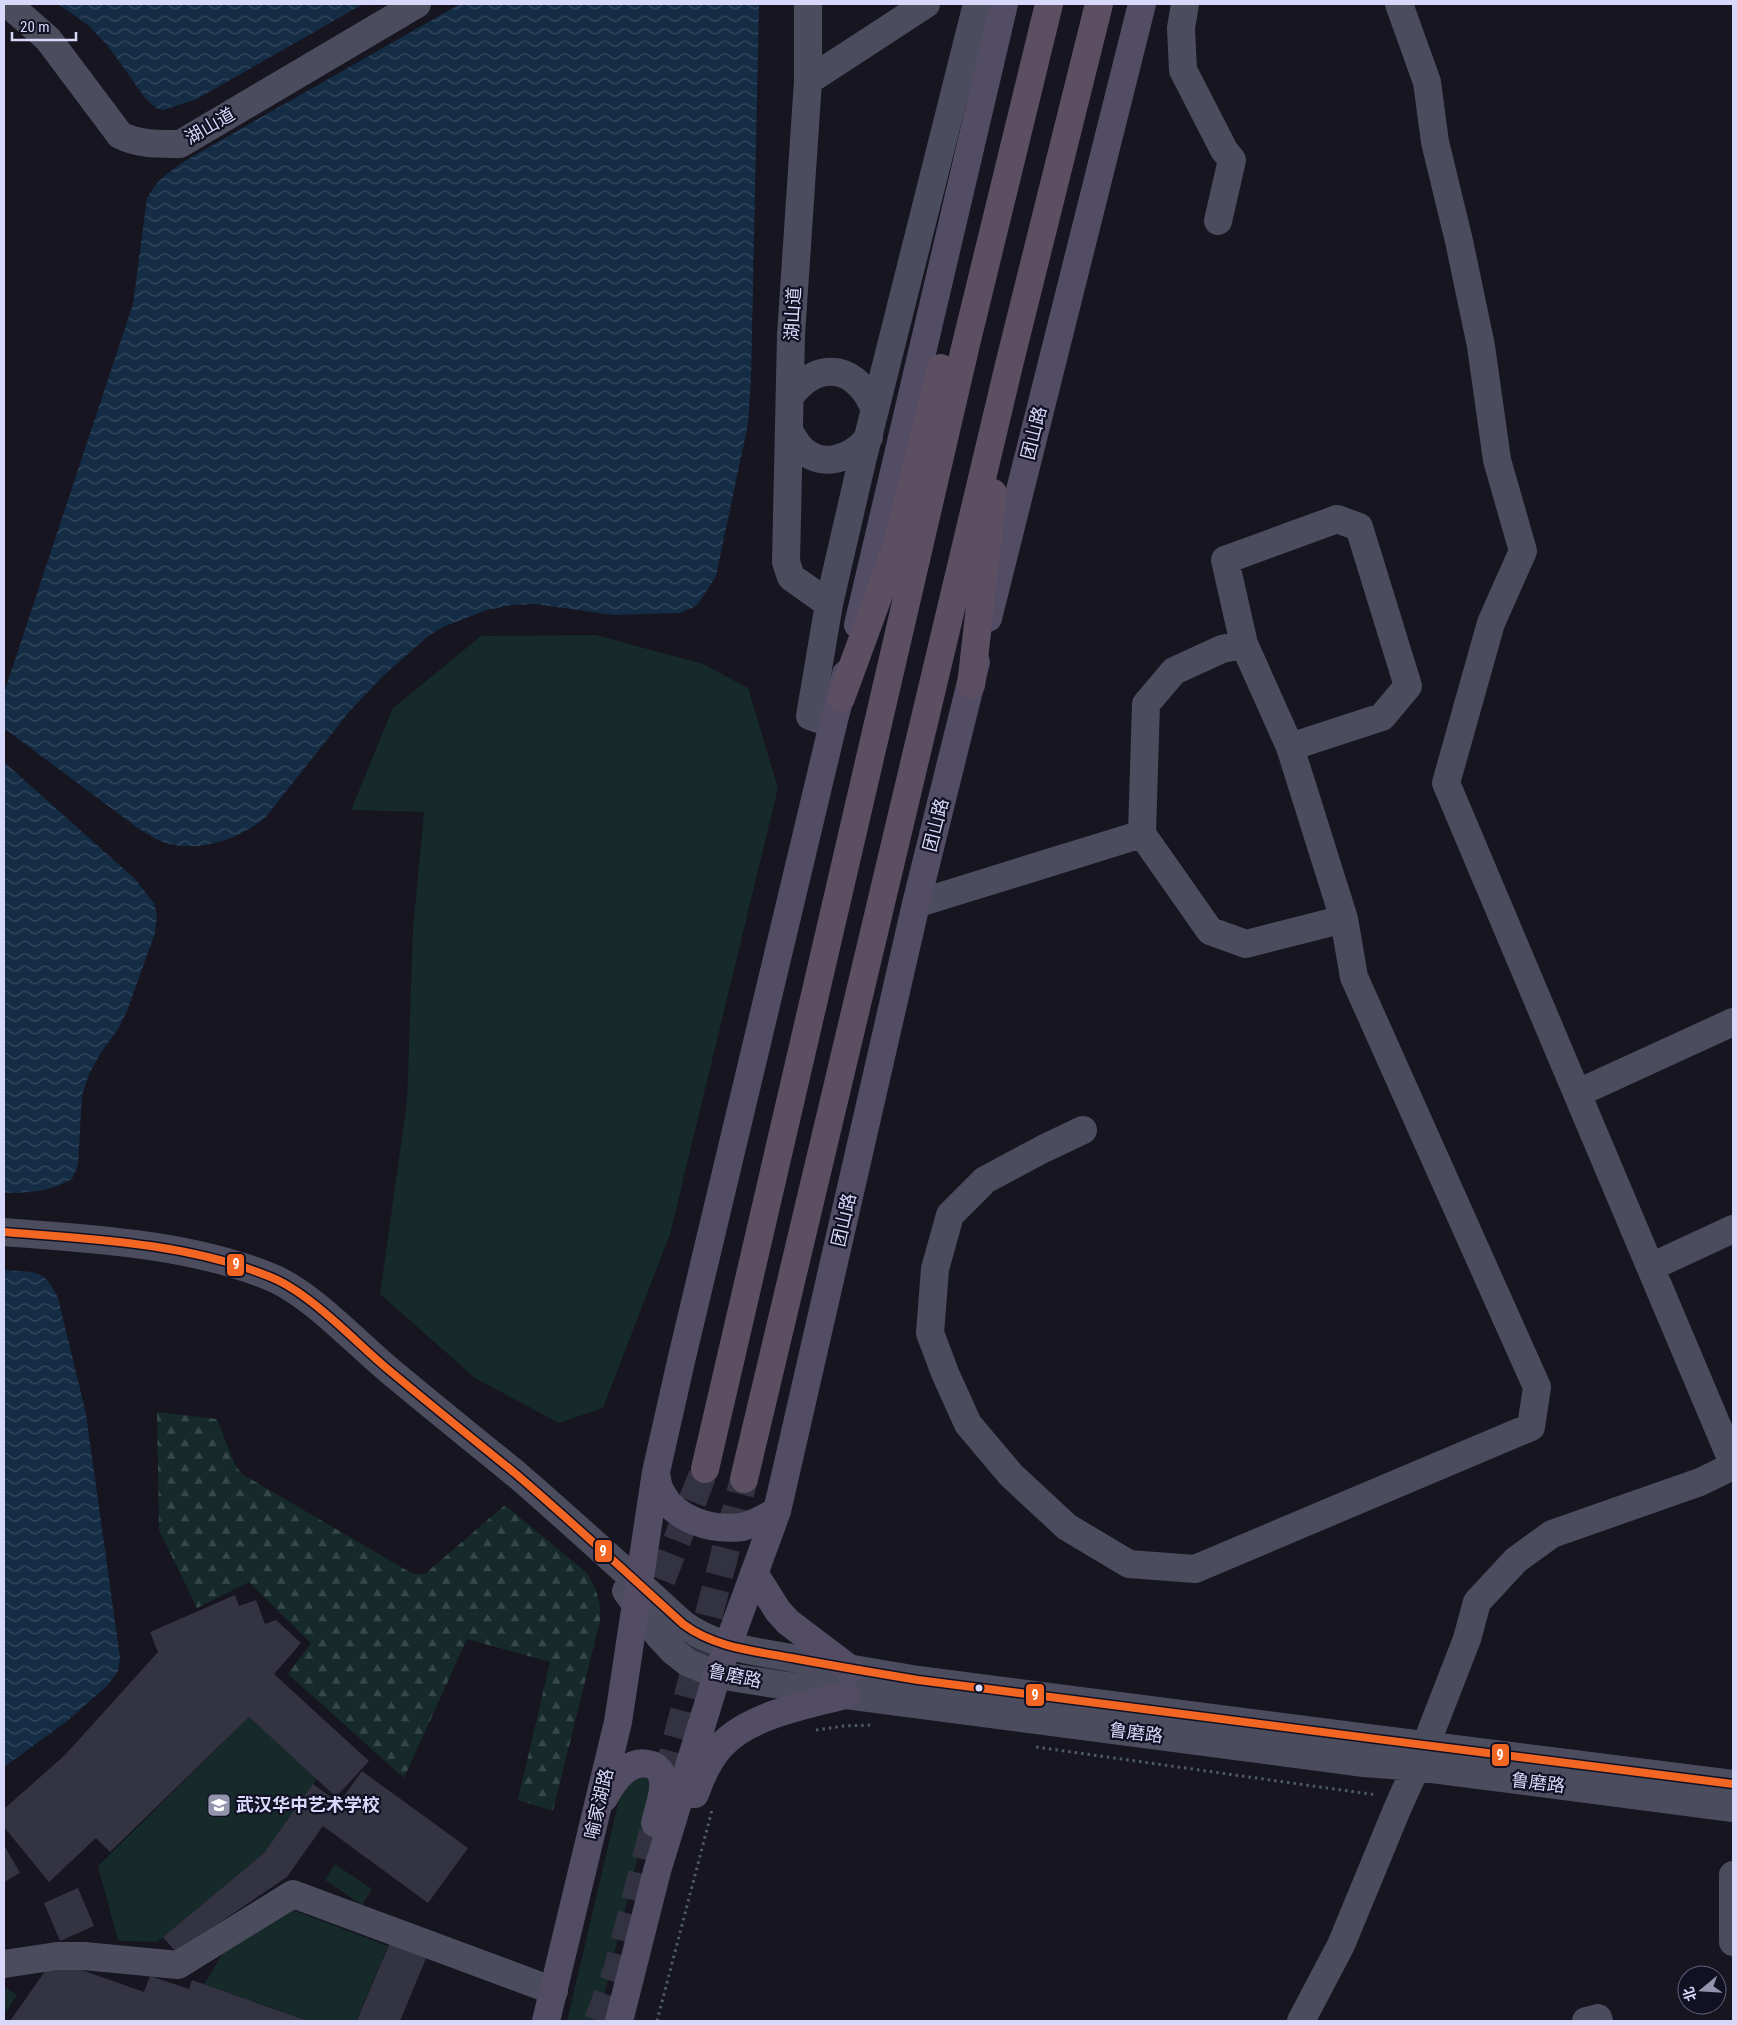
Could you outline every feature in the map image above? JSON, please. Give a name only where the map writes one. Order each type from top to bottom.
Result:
[{"type":"highway","points":[[706,1469],[966,344],[1049,4]]},
{"type":"highway","name":"团山路","points":[[744,1479],[1009,365],[1099,4]]},
{"type":"highway","points":[[841,698],[896,548],[944,359],[966,344]]},
{"type":"highway","points":[[971,686],[1009,365]]},
{"type":"main road","points":[[637,1594],[656,1472],[682,1357],[832,724],[841,698],[1004,4]]},
{"type":"main road","name":"团山路","points":[[726,1645],[777,1511],[916,904],[1142,4]]},
{"type":"main road","points":[[656,1472],[659,1490],[676,1513],[706,1524],[724,1527],[742,1526],[761,1520],[777,1511]]},
{"type":"main road","points":[[658,1871],[675,1860],[691,1802],[700,1780],[721,1746],[736,1733],[750,1725],[797,1708],[848,1682],[778,1611],[754,1573]]},
{"type":"main road","name":"喻家湖路","points":[[546,2021],[618,1722],[637,1594]]},
{"type":"main road","points":[[619,2021],[658,1871],[726,1645]]},
{"type":"main road","points":[[598,1808],[611,1785],[628,1768],[647,1764],[655,1766],[660,1771],[663,1784],[648,1853],[658,1871]]},
{"type":"street","name":"湖山道","points":[[8,4],[48,39],[120,135],[133,142],[180,144],[417,4]]},
{"type":"street","name":"湖山道","points":[[808,4],[808,81],[791,335],[787,568],[791,577],[797,583],[829,604]]},
{"type":"street","points":[[808,81],[926,4]]},
{"type":"street","points":[[832,724],[810,716],[829,604],[868,437],[977,4]]},
{"type":"street","points":[[1185,4],[1181,28],[1183,70],[1216,134],[1232,160],[1218,221]]},
{"type":"street","points":[[1399,4],[1427,82],[1435,142],[1459,241],[1481,346],[1497,460],[1523,551],[1491,623],[1446,783],[1733,1462]]},
{"type":"street","points":[[791,395],[800,384],[811,376],[824,372],[838,373],[851,377],[862,386],[870,397],[875,410]]},
{"type":"street","points":[[790,432],[798,446],[809,454],[822,459],[836,459],[849,455],[860,447],[868,437]]},
{"type":"street","points":[[1083,1130],[986,1180],[950,1215],[935,1269],[930,1333],[945,1373],[968,1424],[1011,1475],[1067,1527],[1129,1564],[1195,1569],[1531,1427],[1537,1387],[1354,977],[1344,919],[1290,746],[1244,644],[1225,560],[1337,519],[1359,528],[1408,686],[1382,717],[1290,746]]},
{"type":"street","points":[[1244,644],[1222,649],[1174,671],[1146,704],[1142,834],[1210,931],[1246,944],[1344,919]]},
{"type":"street","points":[[916,904],[1142,834]]},
{"type":"street","points":[[1578,1093],[1733,1022]]},
{"type":"street","points":[[1651,1267],[1733,1229]]},
{"type":"street","points":[[4,1232],[114,1241],[206,1256],[271,1276],[315,1306],[388,1370],[517,1476],[598,1548],[637,1594]]},
{"type":"street","points":[[1301,2021],[1341,1945],[1421,1757],[1468,1639],[1477,1602],[1516,1560],[1552,1534],[1700,1482],[1733,1466]]},
{"type":"street","name":"鲁磨路","points":[[637,1594],[692,1631],[726,1645],[848,1682]]},
{"type":"street","name":"鲁磨路","points":[[637,1594],[659,1636],[673,1651],[687,1662],[716,1675],[848,1682],[918,1680],[1325,1732],[1421,1757],[1733,1808]]},
{"type":"street","name":"鲁磨路","points":[[1421,1757],[1733,1784]]},
{"type":"street","points":[[1733,1875],[1733,1942]]},
{"type":"street","points":[[4,1964],[57,1956],[84,1956],[178,1965],[293,1894],[554,1991]]},
{"type":"street","points":[[1586,2021],[1598,2018],[1599,2021]]},
{"type":"path","points":[[809,1731],[835,1726],[876,1725]]},
{"type":"path","points":[[1032,1746],[1402,1799]]},
{"type":"path","points":[[657,2021],[704,1836],[716,1803]]},
{"type":"green space","points":[[596,635],[703,664],[748,688],[778,788],[670,1234],[603,1408],[559,1423],[475,1378],[380,1294],[407,1102],[413,930],[424,812],[351,810],[393,708],[481,636]]},
{"type":"green space","points":[[157,1412],[217,1419],[235,1465],[242,1474],[413,1574],[425,1574],[505,1505],[587,1573],[598,1596],[600,1621],[553,1811],[518,1800],[550,1662],[467,1639],[404,1778],[288,1674],[311,1643],[249,1582],[197,1608],[159,1530]]},
{"type":"green space","points":[[249,1717],[317,1779],[264,1853],[157,1942],[118,1941],[98,1866]]},
{"type":"green space","points":[[638,1778],[645,1778],[652,1784],[654,1789],[598,2021],[567,2021],[622,1787]]},
{"type":"green space","points":[[335,1864],[372,1889],[362,1905],[325,1880]]},
{"type":"green space","points":[[290,1909],[388,1946],[356,2021],[309,2021],[204,1984],[233,1937]]},
{"type":"green space","points":[[4,1987],[17,1995],[4,2015]]},
{"type":"water","points":[[58,4],[363,4],[197,99],[163,110],[156,108],[146,99],[108,46],[88,25]]},
{"type":"water","points":[[460,4],[759,4],[751,378],[748,424],[716,576],[698,604],[680,613],[613,615],[535,604],[511,605],[487,610],[443,627],[427,637],[382,677],[349,712],[265,818],[241,833],[213,843],[198,846],[170,844],[156,839],[139,829],[5,729],[4,725],[4,693],[133,304],[147,198],[162,179],[193,156]]},
{"type":"water","points":[[4,762],[135,879],[154,903],[157,915],[155,933],[127,1011],[118,1029],[100,1054],[89,1074],[82,1095],[78,1165],[72,1179],[47,1189],[13,1193],[4,1193]]},
{"type":"water","points":[[4,1270],[31,1272],[43,1276],[53,1288],[58,1298],[86,1414],[120,1658],[118,1671],[107,1686],[66,1722],[4,1767]]},
{"type":"building","points":[[235,1595],[239,1606],[256,1600],[265,1624],[276,1620],[301,1643],[274,1674],[369,1761],[336,1797],[249,1717],[110,1852],[96,1838],[49,1882],[4,1827],[4,1809],[65,1755],[158,1652],[150,1632]]},
{"type":"building","points":[[362,1771],[468,1848],[428,1903],[323,1826],[287,1877],[176,1952],[163,1937],[264,1853],[313,1784],[339,1803]]},
{"type":"building","points":[[4,1845],[20,1873],[4,1882]]},
{"type":"building","points":[[78,1888],[94,1926],[60,1941],[44,1903]]},
{"type":"building","points":[[391,1940],[427,1956],[400,2021],[357,2020]]},
{"type":"building","points":[[53,1960],[144,1992],[150,1976],[189,1989],[192,1980],[308,2021],[10,2021]]},
{"type":"tunnel","points":[[646,1619],[705,1469]]},
{"type":"tunnel","points":[[598,2021],[617,1971],[744,1479]]},
{"type":"transit line","name":"9","points":[[4,1232],[104,1240],[171,1249],[237,1265],[284,1283],[316,1305],[390,1371],[516,1474],[683,1624],[695,1632],[722,1643],[839,1667],[918,1680],[1733,1784]]},
{"type":"place","name":"武汉华中艺术学校","points":[[219,1805]]}]
